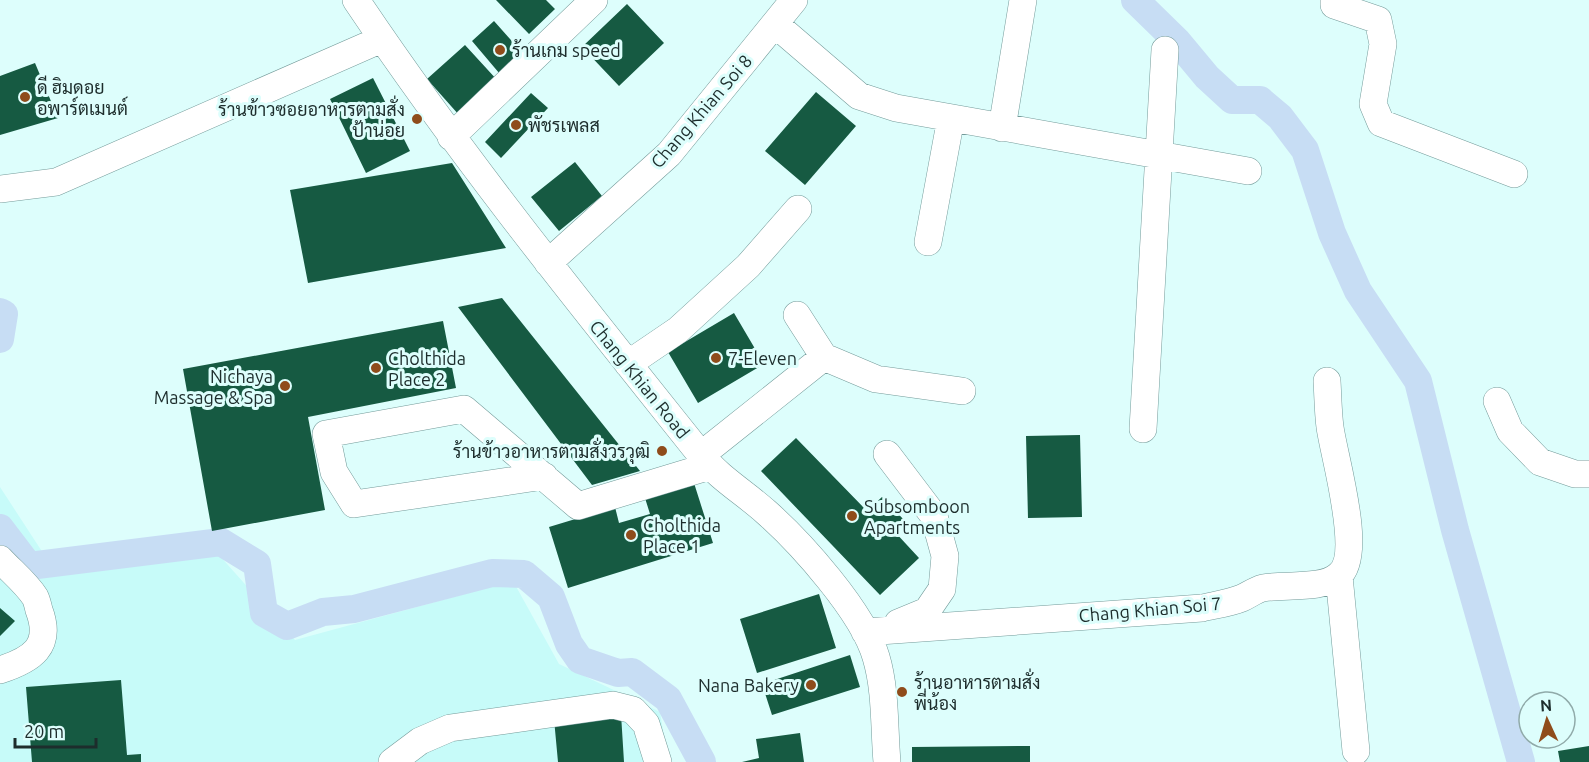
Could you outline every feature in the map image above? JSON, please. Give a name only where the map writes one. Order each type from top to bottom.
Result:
[{"type":"street","name":"Chang Khian Road","points":[[356,0],[451,137],[705,461],[767,512],[812,558],[848,605],[865,632],[876,656],[881,680],[887,762]]},
{"type":"street","points":[[451,137],[594,0]]},
{"type":"street","name":"Chang Khian Soi 8","points":[[548,263],[669,154],[794,0]]},
{"type":"street","points":[[1002,128],[1023,0]]},
{"type":"street","points":[[1334,3],[1378,20],[1383,44],[1373,104],[1382,123],[1514,174]]},
{"type":"street","points":[[775,24],[859,96],[896,108],[1248,171]]},
{"type":"street","points":[[0,189],[56,182],[382,39]]},
{"type":"street","points":[[1143,429],[1165,50]]},
{"type":"street","points":[[928,242],[951,118]]},
{"type":"street","points":[[628,364],[678,330],[748,266],[798,209]]},
{"type":"street","points":[[797,315],[824,357],[876,379],[962,391]]},
{"type":"street","points":[[544,476],[354,504],[334,472],[326,434],[464,409],[544,476],[578,506],[705,461],[824,357]]},
{"type":"street","points":[[1327,381],[1330,428],[1346,509],[1349,539],[1347,565],[1339,576],[1356,751]]},
{"type":"street","points":[[1497,401],[1510,431],[1540,462],[1575,474],[1589,474]]},
{"type":"street","points":[[865,632],[904,622],[927,611],[942,590],[945,556],[934,516],[887,454]]},
{"type":"street","points":[[0,559],[35,597],[43,619],[42,642],[30,657],[0,670]]},
{"type":"street","name":"Chang Khian Soi 7","points":[[865,632],[1202,608],[1241,598],[1261,588],[1328,581],[1339,576]]},
{"type":"street","points":[[392,762],[420,741],[450,728],[614,705],[633,710],[646,724],[658,762]]},
{"type":"shaded area","points":[[0,487],[43,553],[219,555],[295,640],[513,581],[559,664],[660,712],[668,762],[0,762]]},
{"type":"building","points":[[496,0],[546,0],[555,9],[529,34]]},
{"type":"building","points":[[627,4],[664,43],[619,86],[582,47]]},
{"type":"building","name":"ร้านเกม speed","points":[[494,21],[528,59],[505,80],[472,41]]},
{"type":"building","points":[[465,45],[498,81],[459,115],[427,79]]},
{"type":"building","name":"ดี ฮิมดอย อพาร์ตเมนต์","points":[[35,63],[58,118],[0,135],[0,76]]},
{"type":"building","points":[[373,78],[410,151],[366,173],[330,99]]},
{"type":"building","points":[[816,92],[856,126],[805,185],[765,151]]},
{"type":"building","name":"พัชรเพลส","points":[[531,93],[548,108],[501,158],[485,142]]},
{"type":"building","points":[[575,162],[602,196],[559,231],[531,197]]},
{"type":"building","points":[[452,163],[506,248],[308,283],[290,190]]},
{"type":"building","points":[[502,298],[640,471],[592,485],[458,307]]},
{"type":"building","name":"7-Eleven","points":[[734,313],[764,364],[698,403],[668,352]]},
{"type":"building","points":[[443,321],[456,388],[308,417],[325,510],[212,531],[183,369]]},
{"type":"building","points":[[1080,435],[1082,517],[1028,518],[1026,436]]},
{"type":"building","name":"Subsomboon Apartments","points":[[796,438],[867,511],[882,497],[905,521],[894,531],[919,558],[880,595],[761,471]]},
{"type":"building","name":"Cholthida Place 1","points":[[694,483],[713,543],[568,588],[549,527],[615,507],[619,523],[650,514],[645,498]]},
{"type":"building","points":[[819,594],[836,648],[757,673],[740,619]]},
{"type":"building","points":[[0,608],[15,621],[0,636]]},
{"type":"building","name":"Nana Bakery","points":[[850,655],[860,687],[772,715],[762,684]]},
{"type":"building","points":[[121,680],[127,755],[141,754],[141,762],[32,762],[26,687]]},
{"type":"building","points":[[621,714],[624,762],[558,762],[554,719]]},
{"type":"building","points":[[800,733],[804,762],[742,762],[759,758],[756,739]]},
{"type":"building","points":[[1030,746],[1030,762],[912,762],[912,747]]},
{"type":"building","points":[[1589,746],[1589,762],[1560,762],[1558,751],[1577,750],[1577,748]]},
{"type":"waterway","points":[[1135,0],[1177,41],[1207,77],[1232,100],[1260,100],[1280,117],[1305,150],[1332,233],[1358,291],[1418,381],[1455,530],[1521,762]]},
{"type":"waterway","points":[[0,312],[4,314],[0,339]]},
{"type":"waterway","points":[[0,528],[29,566],[221,542],[257,564],[264,613],[287,626],[323,612],[354,609],[492,573],[524,574],[551,597],[569,644],[580,660],[618,673],[632,672],[668,699],[702,762]]},
{"type":"place","name":"ร้านเกม speed","points":[[500,50]]},
{"type":"place","name":"ดี ฮิมดอย อพาร์ตเมนต์","points":[[25,97]]},
{"type":"place","name":"ร้านข้าวซอยอาหารตามสั่ง ป้าน่อย","points":[[417,119]]},
{"type":"place","name":"พัชรเพลส","points":[[516,125]]},
{"type":"place","name":"7-Eleven","points":[[716,358]]},
{"type":"place","name":"Cholthida Place 2","points":[[376,368]]},
{"type":"place","name":"Nichaya Massage & Spa","points":[[285,386]]},
{"type":"place","name":"ร้านข้าวอาหารตามสั่งวรวุฒิ","points":[[662,451]]},
{"type":"place","name":"Subsomboon Apartments","points":[[852,516]]},
{"type":"place","name":"Cholthida Place 1","points":[[631,535]]},
{"type":"place","name":"Nana Bakery","points":[[811,685]]},
{"type":"place","name":"ร้านอาหารตามสั่ง พี่น้อง","points":[[902,692]]}]
